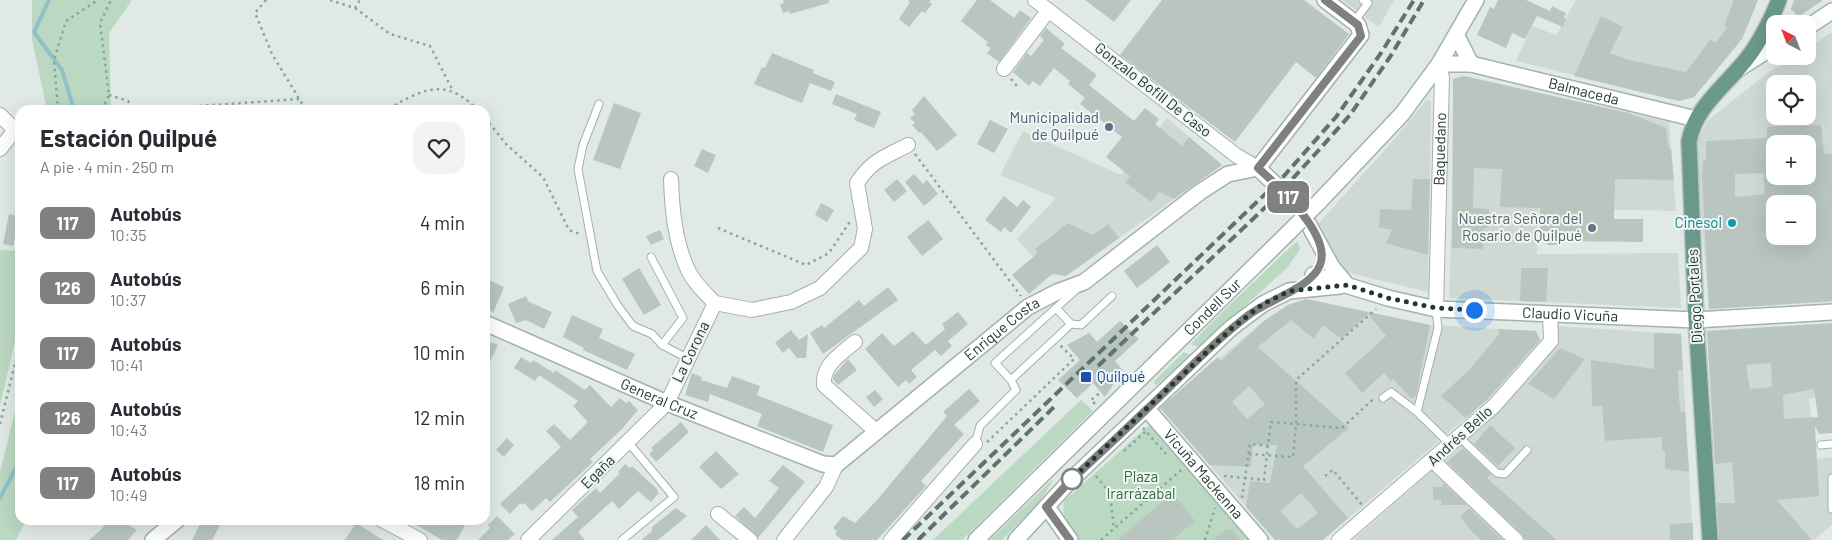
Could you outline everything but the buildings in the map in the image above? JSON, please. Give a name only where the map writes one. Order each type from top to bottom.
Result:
[{"type":"main road","name":"Diego Portales","points":[[1710,540],[1696,320],[1689,141],[1696,119],[1716,92],[1739,68],[1774,14],[1779,0]]},
{"type":"street","name":"Gonzalo Bofill De Caso","points":[[1035,0],[1238,156],[1258,168]]},
{"type":"street","points":[[1325,0],[1358,29],[1258,168],[1299,207],[1332,267],[1347,285]]},
{"type":"street","points":[[1440,64],[1476,0]]},
{"type":"street","points":[[1004,69],[1048,11]]},
{"type":"street","points":[[1816,22],[1832,11]]},
{"type":"street","points":[[1457,36],[1471,64]]},
{"type":"street","points":[[1739,68],[1766,52]]},
{"type":"street","name":"Balmaceda","points":[[1440,64],[1471,64],[1696,119]]},
{"type":"street","name":"Condell Sur","points":[[976,540],[1318,204],[1402,114],[1440,64]]},
{"type":"street","name":"Baquedano","points":[[1436,308],[1442,78],[1440,64]]},
{"type":"street","points":[[0,115],[15,128]]},
{"type":"street","points":[[0,149],[15,133]]},
{"type":"street","points":[[671,180],[672,218],[688,270],[702,290],[715,303],[752,310],[791,302],[820,288],[861,248],[865,229],[857,183],[876,160],[908,145]]},
{"type":"street","name":"Enrique Costa","points":[[784,540],[826,487],[836,465],[1028,307],[1057,292],[1084,282],[1200,192],[1228,174],[1258,168]]},
{"type":"street","points":[[1016,540],[1070,481],[1152,414],[1232,328],[1263,304],[1296,289],[1313,275],[1320,265],[1322,249]]},
{"type":"street","name":"Claudio Vicuña","points":[[1313,275],[1388,298],[1436,308],[1696,320],[1832,312]]},
{"type":"street","points":[[1296,289],[1347,285]]},
{"type":"street","name":"La Corona","points":[[667,403],[715,303]]},
{"type":"street","name":"Andrés Bello","points":[[1339,540],[1433,461],[1494,406],[1551,341],[1550,314]]},
{"type":"street","name":"General Cruz","points":[[490,325],[667,403],[823,464],[836,465]]},
{"type":"street","points":[[855,342],[828,366],[823,376],[824,385],[877,432]]},
{"type":"street","name":"Egaña","points":[[528,540],[667,403]]},
{"type":"street","name":"Vicuña Mackenna","points":[[1152,414],[1260,540]]},
{"type":"street","points":[[891,540],[975,444]]},
{"type":"street","points":[[1433,461],[1516,540]]},
{"type":"street","points":[[1046,507],[1070,540]]},
{"type":"street","points":[[718,514],[750,540]]},
{"type":"street","points":[[153,540],[170,525]]},
{"type":"street","points":[[392,525],[420,540]]},
{"type":"lane","points":[[1358,29],[1368,4],[1363,0]]},
{"type":"lane","points":[[599,104],[583,145],[578,169],[590,239],[598,271],[618,306],[633,326],[652,334],[662,345],[687,358]]},
{"type":"lane","points":[[651,257],[682,318],[662,345]]},
{"type":"lane","points":[[975,444],[980,426],[1016,390],[1011,380],[995,363],[1084,282]]},
{"type":"lane","points":[[1056,308],[1071,324],[1081,325],[1112,296]]},
{"type":"lane","points":[[1417,412],[1438,328],[1436,308]]},
{"type":"lane","points":[[1011,380],[1071,324]]},
{"type":"lane","points":[[1383,398],[1391,392],[1497,473],[1505,474],[1527,450]]},
{"type":"lane","points":[[622,540],[674,497],[628,442]]},
{"type":"lane","points":[[1821,445],[1832,444]]},
{"type":"lane","points":[[1832,478],[1832,509]]},
{"type":"path","points":[[58,105],[54,60],[66,21],[98,0]]},
{"type":"path","points":[[104,105],[109,96],[100,23],[111,0]]},
{"type":"path","points":[[266,0],[256,13],[272,54],[303,105]]},
{"type":"path","points":[[330,0],[355,8],[390,34],[430,46],[453,91],[471,105]]},
{"type":"path","points":[[355,8],[360,0]]},
{"type":"path","points":[[395,105],[428,88],[453,91]]},
{"type":"path","points":[[109,96],[128,101],[131,105]]},
{"type":"path","points":[[212,105],[299,99]]},
{"type":"path","points":[[490,124],[507,145],[543,177],[569,230],[590,239]]},
{"type":"path","points":[[908,145],[1028,307]]},
{"type":"path","points":[[718,228],[806,265],[829,253],[860,203]]},
{"type":"path","points":[[1248,454],[1293,457],[1296,424],[1296,380],[1388,298]]},
{"type":"path","points":[[975,444],[983,446],[1074,359],[1057,342],[1061,339]]},
{"type":"path","points":[[0,424],[15,364]]},
{"type":"path","points":[[1204,474],[1264,480],[1271,422],[1342,428],[1371,401],[1383,398]]},
{"type":"path","points":[[1117,457],[1152,414]]},
{"type":"path","points":[[1246,478],[1250,444],[1268,446]]},
{"type":"path","points":[[1103,470],[1096,477],[1110,493],[1114,529]]},
{"type":"path","points":[[1101,540],[1180,470]]},
{"type":"path","points":[[1325,476],[1333,470],[1369,514]]},
{"type":"path","points":[[1110,493],[1146,501]]},
{"type":"path","points":[[1205,540],[1215,507]]},
{"type":"shaded area","points":[[1342,0],[1394,0],[1379,27]]},
{"type":"shaded area","points":[[1576,0],[1758,0],[1742,39],[1694,97],[1680,101],[1516,61],[1532,26],[1556,35]]},
{"type":"shaded area","points":[[1832,32],[1832,302],[1709,309],[1695,143],[1707,121],[1765,75],[1780,65],[1816,65],[1816,43]]},
{"type":"shaded area","points":[[1464,76],[1669,122],[1676,211],[1539,208],[1537,254],[1678,253],[1681,308],[1449,298],[1454,147],[1453,79]]},
{"type":"shaded area","points":[[1427,99],[1431,102],[1428,292],[1345,272],[1317,225],[1392,142]]},
{"type":"shaded area","points":[[1167,118],[1219,162],[1219,167],[1066,276],[1054,274],[1051,277],[1017,239],[1056,198],[1000,175],[1023,131],[1121,175]]},
{"type":"shaded area","points":[[1306,299],[1430,325],[1536,331],[1540,341],[1487,400],[1323,540],[1275,540],[1160,408],[1264,321],[1288,305]]},
{"type":"shaded area","points":[[1557,326],[1681,334],[1693,540],[1353,540],[1496,414],[1554,349]]},
{"type":"shaded area","points":[[1794,326],[1832,393],[1809,399],[1817,459],[1832,457],[1832,525],[1814,540],[1719,540],[1707,331]]},
{"type":"green space","points":[[32,0],[132,0],[109,33],[111,105],[46,105],[32,39]]},
{"type":"green space","points":[[1297,241],[1300,249],[1287,268],[1199,347],[1191,344],[1220,314]]},
{"type":"green space","points":[[0,250],[15,251],[15,341],[0,405]]},
{"type":"green space","points":[[1184,352],[1191,355],[1157,385],[1154,384],[1155,380]]},
{"type":"green space","points":[[1081,400],[1093,411],[962,540],[933,540]]},
{"type":"green space","points":[[15,411],[15,525],[24,525],[16,540],[0,540],[0,472]]},
{"type":"green space","name":"Plaza Irarrázabal","points":[[1148,426],[1154,428],[1249,540],[1075,540],[1068,531],[1065,522],[1063,512],[1064,501]]},
{"type":"green space","points":[[1054,478],[1041,501],[1002,540],[990,540]]},
{"type":"waterway","points":[[49,0],[34,32],[62,70],[72,105]]},
{"type":"waterway","points":[[0,498],[15,470]]},
{"type":"railway","points":[[903,540],[1283,177],[1336,117],[1381,53],[1414,0]]},
{"type":"railway","points":[[1098,366],[1274,199],[1318,151],[1350,115],[1390,57],[1424,0]]},
{"type":"railway","points":[[918,540],[1054,407]]},
{"type":"bus line","name":"117","points":[[1070,540],[1046,507],[1070,481],[1232,328],[1263,304],[1296,289],[1313,275],[1320,265],[1322,249],[1299,207],[1258,168],[1361,36],[1358,25],[1325,0]]},
{"type":"place","name":"Municipalidad de Quilpué","points":[[1109,127]]},
{"type":"place","name":"Cinesol","points":[[1732,223]]},
{"type":"place","name":"Nuestra Señora del Rosario de Quilpué","points":[[1592,228]]},
{"type":"place","name":"Quilpué","points":[[1086,377]]},
{"type":"route","points":[[1072,479],[1070,481],[1232,328],[1263,304],[1289,291],[1347,285],[1388,298],[1436,308],[1474,310]]}]
